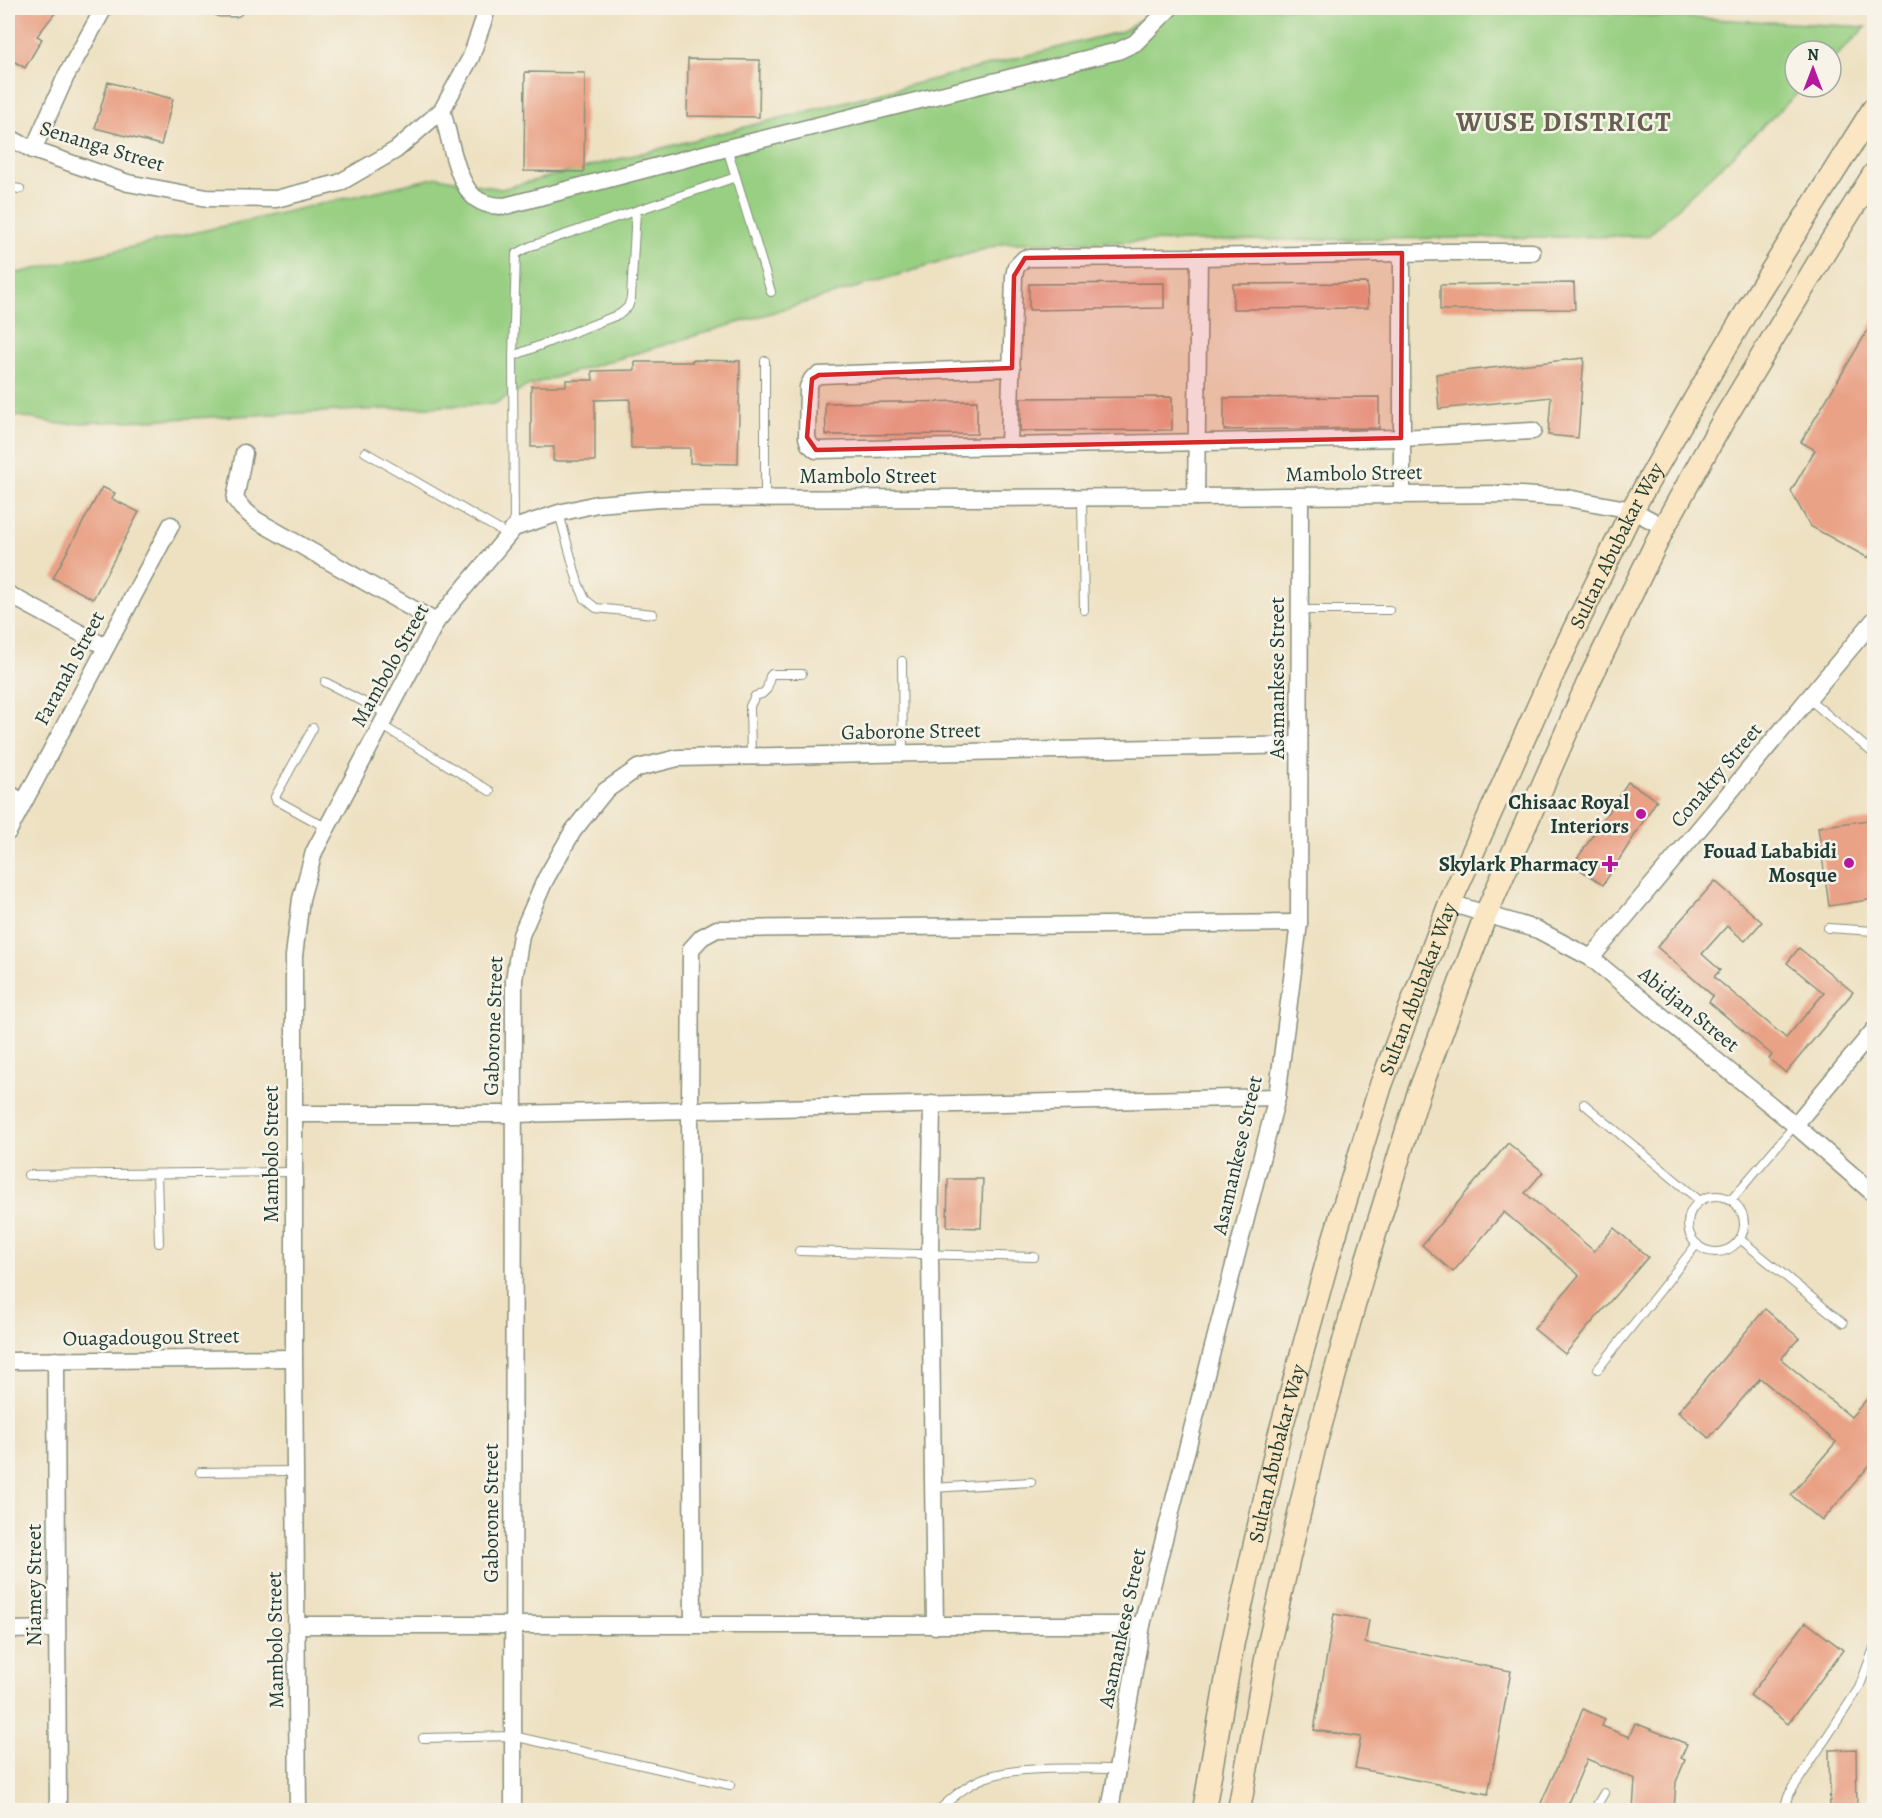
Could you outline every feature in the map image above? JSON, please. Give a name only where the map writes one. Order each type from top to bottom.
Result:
[{"type":"main road","name":"Sultan Abubakar Way","points":[[1204,1810],[1233,1642],[1278,1440],[1329,1255],[1381,1085],[1450,903],[1555,669],[1632,510],[1752,304],[1875,108]]},
{"type":"main road","name":"Sultan Abubakar Way","points":[[1240,1810],[1268,1648],[1314,1449],[1365,1266],[1418,1095],[1486,914],[1587,683],[1664,527],[1722,421],[1875,174]]},
{"type":"street","points":[[33,150],[66,76],[104,8]]},
{"type":"street","points":[[220,8],[235,8]]},
{"type":"street","name":"Senanga Street","points":[[8,137],[33,150],[128,183],[207,198],[276,199],[339,183],[396,150],[442,110],[471,57],[486,8]]},
{"type":"street","points":[[442,110],[461,177],[476,199],[489,206],[505,206],[727,148],[1118,51],[1135,43],[1170,8]]},
{"type":"street","points":[[1010,446],[1014,276],[1016,267],[1025,258],[1532,252]]},
{"type":"street","points":[[1402,253],[1402,495]]},
{"type":"street","points":[[1196,497],[1199,257]]},
{"type":"street","points":[[1012,369],[819,375],[812,379],[808,387],[807,437],[809,444],[816,450],[1401,438],[1533,431]]},
{"type":"street","points":[[244,453],[235,499],[242,508],[256,520],[436,622]]},
{"type":"street","name":"Mambolo Street","points":[[298,1810],[294,1358],[294,956],[299,910],[314,852],[436,622],[511,531],[559,513],[597,504],[659,499],[1504,494],[1567,498],[1632,510],[1664,527]]},
{"type":"street","name":"Asamankese Street","points":[[1110,1810],[1142,1625],[1277,1096],[1299,923],[1300,497]]},
{"type":"street","name":"Faranah Street","points":[[8,832],[171,525]]},
{"type":"street","points":[[8,594],[106,647]]},
{"type":"street","name":"Conakry Street","points":[[1592,958],[1875,620]]},
{"type":"street","name":"Gaborone Street","points":[[513,1810],[512,1114],[514,980],[521,935],[544,880],[573,831],[605,791],[638,768],[678,758],[1299,745]]},
{"type":"street","points":[[8,794],[23,802]]},
{"type":"street","name":"Abidjan Street","points":[[1450,903],[1538,930],[1592,958],[1875,1194]]},
{"type":"street","points":[[693,1624],[690,1109],[692,949],[702,937],[717,929],[1299,923]]},
{"type":"street","points":[[1795,1125],[1875,1030]]},
{"type":"street","points":[[294,1114],[512,1114],[1277,1096]]},
{"type":"street","points":[[932,1104],[930,1256],[935,1626]]},
{"type":"street","name":"Ouagadougou Street","points":[[8,1361],[294,1358]]},
{"type":"street","name":"Niamey Street","points":[[56,1360],[58,1810]]},
{"type":"street","points":[[297,1625],[1142,1625]]},
{"type":"street","points":[[8,1630],[57,1629]]},
{"type":"lane","points":[[727,148],[771,292]]},
{"type":"lane","points":[[365,452],[511,531],[516,254],[531,246],[736,177]]},
{"type":"lane","points":[[8,187],[20,189]]},
{"type":"lane","points":[[513,356],[620,314],[628,307],[631,298],[636,211]]},
{"type":"lane","points":[[765,361],[765,498]]},
{"type":"lane","points":[[1082,498],[1084,610]]},
{"type":"lane","points":[[559,513],[578,583],[585,599],[596,608],[653,614]]},
{"type":"lane","points":[[1300,610],[1389,610]]},
{"type":"lane","points":[[902,661],[903,753]]},
{"type":"lane","points":[[751,756],[750,706],[752,700],[766,689],[772,674],[802,674]]},
{"type":"lane","points":[[325,682],[490,791]]},
{"type":"lane","points":[[1809,699],[1875,754]]},
{"type":"lane","points":[[313,728],[275,797],[276,800],[327,828]]},
{"type":"lane","points":[[1828,928],[1875,931]]},
{"type":"lane","points":[[1584,1104],[1700,1201]]},
{"type":"lane","points":[[1731,1200],[1795,1125]]},
{"type":"lane","points":[[28,1175],[294,1172]]},
{"type":"lane","points":[[157,1174],[159,1243]]},
{"type":"lane","points":[[1710,1196],[1721,1196],[1731,1200],[1740,1208],[1744,1218],[1744,1229],[1740,1239],[1732,1247],[1722,1251],[1711,1252],[1701,1248],[1693,1240],[1688,1230],[1688,1219],[1692,1209],[1700,1201],[1710,1196]]},
{"type":"lane","points":[[1740,1239],[1843,1323]]},
{"type":"lane","points":[[1598,1369],[1697,1244]]},
{"type":"lane","points":[[799,1251],[1034,1257]]},
{"type":"lane","points":[[200,1473],[295,1471]]},
{"type":"lane","points":[[933,1488],[1031,1482]]},
{"type":"lane","points":[[1784,1810],[1788,1796],[1859,1688],[1875,1648]]},
{"type":"lane","points":[[423,1738],[513,1736],[730,1785]]},
{"type":"lane","points":[[939,1810],[958,1792],[983,1778],[1015,1770],[1117,1769]]},
{"type":"lane","points":[[1594,1810],[1604,1793]]},
{"type":"highlighted area","points":[[1402,253],[1401,438],[816,450],[807,437],[812,379],[819,375],[1012,368],[1014,276],[1025,258]]},
{"type":"green space","points":[[1157,8],[1537,8],[1539,10],[1866,27],[1843,49],[1843,39],[1783,39],[1783,99],[1791,99],[1648,236],[1005,243],[527,386],[494,404],[59,424],[8,414],[8,271],[18,273],[438,177],[501,189],[1123,31]]},
{"type":"building","points":[[8,8],[59,8],[37,36],[42,39],[25,68],[8,58]]},
{"type":"building","points":[[688,59],[760,60],[759,117],[687,116]]},
{"type":"building","points":[[525,72],[585,73],[584,172],[524,171]]},
{"type":"building","points":[[108,82],[173,99],[161,145],[95,128]]},
{"type":"building","points":[[1164,283],[1164,308],[1029,310],[1029,284]]},
{"type":"building","points":[[1367,283],[1368,308],[1233,309],[1233,284]]},
{"type":"building","points":[[1574,283],[1575,309],[1440,310],[1440,285]]},
{"type":"building","points":[[1875,318],[1875,545],[1868,558],[1810,526],[1791,491],[1815,450],[1801,442]]},
{"type":"building","points":[[1584,358],[1578,438],[1548,435],[1551,397],[1439,409],[1436,374]]},
{"type":"building","points":[[692,360],[740,361],[738,464],[690,463],[690,448],[631,448],[630,399],[595,400],[595,461],[553,461],[554,447],[531,447],[531,386],[566,386],[566,380],[593,380],[592,371],[635,370],[635,362],[692,362]]},
{"type":"building","points":[[1172,397],[1172,430],[1020,431],[1021,398]]},
{"type":"building","points":[[1379,397],[1379,428],[1224,430],[1224,398]]},
{"type":"building","points":[[977,401],[977,434],[826,435],[825,403]]},
{"type":"building","points":[[102,487],[115,493],[112,499],[139,512],[93,599],[53,578]]},
{"type":"building","points":[[1628,782],[1657,800],[1603,885],[1573,865]]},
{"type":"building","name":"Fouad Lababidi Mosque","points":[[1875,819],[1875,899],[1829,906],[1818,827]]},
{"type":"building","points":[[1715,881],[1762,922],[1745,941],[1727,926],[1702,954],[1720,970],[1714,977],[1786,1038],[1824,993],[1787,963],[1799,948],[1853,992],[1786,1073],[1769,1059],[1772,1055],[1709,1002],[1713,996],[1657,947]]},
{"type":"building","points":[[1508,1143],[1543,1172],[1525,1193],[1594,1251],[1614,1228],[1648,1257],[1565,1354],[1534,1329],[1579,1275],[1504,1212],[1453,1272],[1422,1245]]},
{"type":"building","points":[[948,1179],[983,1179],[981,1228],[947,1227]]},
{"type":"building","points":[[1765,1309],[1799,1338],[1781,1359],[1851,1417],[1875,1390],[1875,1459],[1822,1521],[1791,1495],[1836,1442],[1760,1378],[1709,1438],[1678,1412]]},
{"type":"building","points":[[1334,1614],[1369,1620],[1365,1643],[1511,1671],[1488,1794],[1355,1768],[1361,1737],[1314,1730]]},
{"type":"building","points":[[1806,1622],[1843,1650],[1788,1724],[1750,1695]]},
{"type":"building","points":[[1583,1709],[1605,1719],[1602,1726],[1629,1737],[1635,1723],[1687,1744],[1681,1758],[1685,1760],[1676,1782],[1674,1810],[1633,1810],[1635,1779],[1587,1759],[1565,1810],[1538,1810]]},
{"type":"building","points":[[1856,1749],[1857,1810],[1830,1810],[1829,1750]]},
{"type":"place","name":"Chisaac Royal Interiors","points":[[1641,814]]},
{"type":"place","name":"Fouad Lababidi Mosque","points":[[1849,863]]},
{"type":"place","name":"Skylark Pharmacy","points":[[1610,864]]},
{"type":"district","name":"WUSE DISTRICT","points":[[1564,122]]}]
